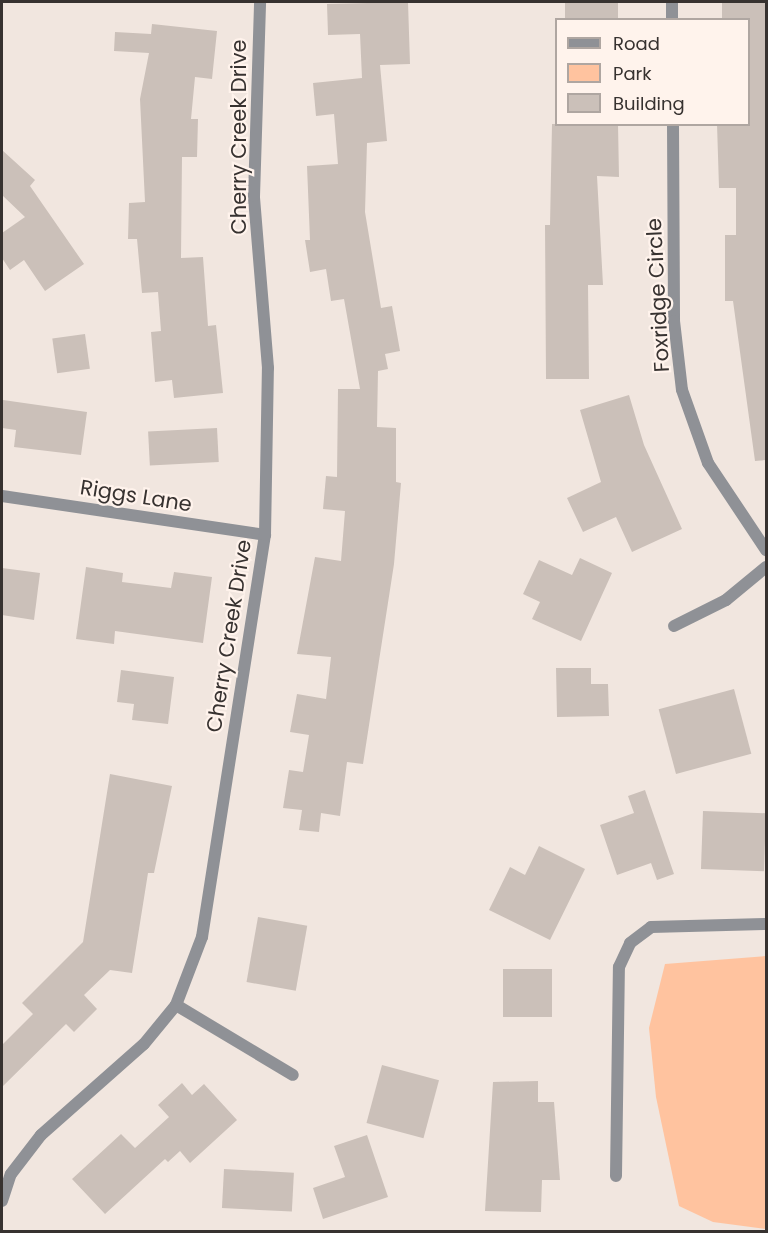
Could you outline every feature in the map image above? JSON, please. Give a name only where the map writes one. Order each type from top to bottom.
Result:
[{"type":"street","name":"Cherry Creek Drive","points":[[2,1201],[6,1171],[41,1135],[144,1044],[176,1005],[202,937],[265,535],[268,368],[254,196],[260,2]]},
{"type":"street","points":[[672,2],[672,18]]},
{"type":"street","name":"Foxridge Circle","points":[[673,126],[674,321],[682,390],[708,463],[766,550]]},
{"type":"street","name":"Riggs Lane","points":[[2,496],[265,535]]},
{"type":"street","points":[[674,627],[726,600],[766,567]]},
{"type":"street","points":[[616,1176],[619,968],[630,943],[651,927],[766,924]]},
{"type":"street","points":[[176,1005],[293,1075]]},
{"type":"green space","points":[[766,956],[766,1229],[713,1222],[679,1206],[656,1097],[649,1028],[665,964]]},
{"type":"building","points":[[408,2],[410,64],[380,65],[387,141],[367,143],[365,212],[381,308],[392,306],[400,351],[385,354],[388,369],[378,371],[377,427],[396,428],[396,482],[401,483],[394,564],[363,764],[347,762],[340,816],[321,813],[319,832],[299,830],[302,810],[283,808],[289,770],[303,772],[309,735],[290,732],[297,694],[326,699],[331,657],[297,654],[315,557],[341,561],[345,511],[323,509],[326,476],[337,477],[338,389],[360,389],[344,299],[331,301],[326,269],[310,272],[305,240],[310,240],[307,166],[338,164],[334,114],[316,116],[313,83],[362,78],[360,34],[328,35],[327,4]]},
{"type":"building","points":[[565,2],[618,2],[618,18],[565,18]]},
{"type":"building","points":[[722,2],[766,2],[766,460],[755,461],[733,301],[725,301],[725,235],[736,235],[736,188],[719,188],[717,126],[750,126],[750,18],[722,18]]},
{"type":"building","points":[[152,24],[217,31],[212,79],[195,77],[191,119],[198,119],[197,157],[182,157],[181,258],[203,257],[208,326],[216,325],[223,393],[174,398],[172,380],[155,382],[151,332],[161,331],[158,292],[142,293],[137,239],[128,239],[129,203],[145,202],[140,99],[149,53],[114,51],[115,32],[151,34]]},
{"type":"building","points":[[552,124],[555,126],[618,126],[619,177],[597,176],[603,285],[588,285],[589,379],[546,379],[545,225],[550,225]]},
{"type":"building","points":[[2,150],[35,180],[30,186],[84,264],[45,291],[24,260],[10,270],[2,258],[2,233],[25,217],[2,195]]},
{"type":"building","points":[[85,334],[90,369],[57,373],[52,339]]},
{"type":"building","points":[[629,395],[644,445],[682,529],[632,552],[616,517],[583,532],[567,498],[601,482],[580,410]]},
{"type":"building","points":[[3,400],[87,412],[81,455],[14,447],[16,430],[2,428]]},
{"type":"building","points":[[217,428],[219,462],[150,466],[148,432]]},
{"type":"building","points":[[580,558],[612,573],[581,641],[532,619],[540,602],[523,594],[539,560],[572,575]]},
{"type":"building","points":[[86,567],[123,573],[122,582],[171,588],[174,572],[212,577],[203,643],[115,631],[114,644],[76,639]]},
{"type":"building","points":[[2,568],[40,573],[34,620],[2,615]]},
{"type":"building","points":[[556,668],[591,668],[591,684],[608,684],[609,716],[557,717]]},
{"type":"building","points":[[121,670],[174,677],[168,724],[132,720],[134,704],[117,702]]},
{"type":"building","points":[[734,689],[751,754],[676,774],[659,709]]},
{"type":"building","points":[[110,774],[172,786],[154,873],[148,873],[132,973],[110,970],[84,995],[97,1009],[74,1032],[66,1024],[2,1087],[2,1045],[33,1014],[22,1003],[83,942]]},
{"type":"building","points":[[645,790],[674,874],[657,880],[651,863],[617,875],[600,825],[634,813],[628,796]]},
{"type":"building","points":[[703,811],[766,813],[764,871],[701,869]]},
{"type":"building","points":[[539,846],[585,869],[550,940],[489,910],[510,867],[525,875]]},
{"type":"building","points":[[258,917],[307,926],[296,991],[247,982]]},
{"type":"building","points":[[503,969],[552,969],[552,1017],[503,1017]]},
{"type":"building","points":[[382,1065],[439,1080],[423,1138],[366,1123]]},
{"type":"building","points":[[538,1081],[538,1102],[554,1102],[560,1180],[542,1180],[541,1212],[485,1211],[493,1082]]},
{"type":"building","points":[[182,1083],[192,1095],[204,1084],[237,1120],[190,1163],[180,1151],[168,1162],[165,1159],[105,1214],[72,1179],[121,1134],[135,1148],[169,1117],[158,1105]]},
{"type":"building","points":[[367,1135],[388,1197],[323,1219],[313,1188],[345,1177],[334,1146]]},
{"type":"building","points":[[224,1169],[294,1173],[292,1212],[222,1208]]}]
